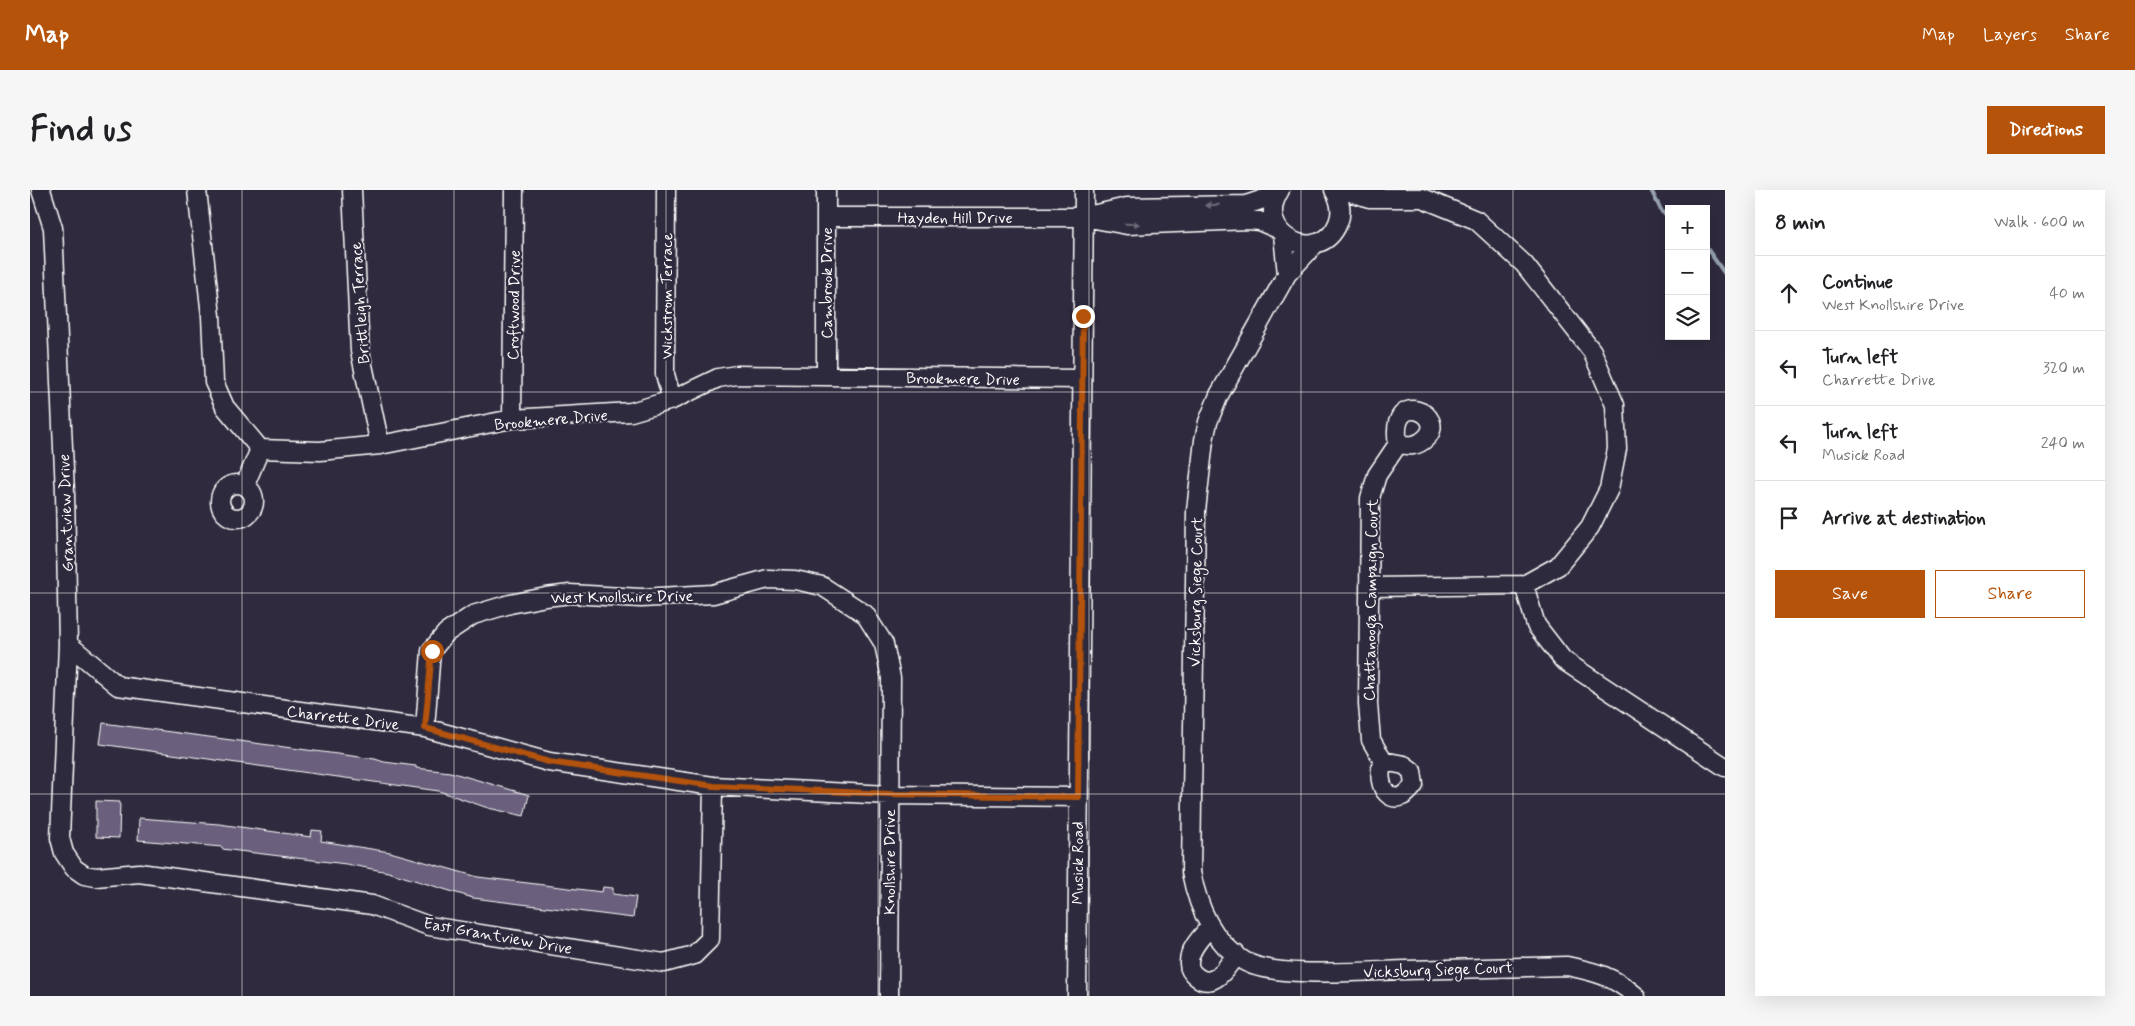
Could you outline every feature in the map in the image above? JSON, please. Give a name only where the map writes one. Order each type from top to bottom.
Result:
[{"type":"street","name":"Grantview Drive","points":[[41,190],[52,228],[66,492],[68,644],[60,838]]},
{"type":"street","points":[[196,190],[211,316],[214,382],[225,407],[260,449],[245,485]]},
{"type":"street","name":"Brittleigh Terrace","points":[[352,190],[360,351],[380,444]]},
{"type":"street","name":"Croftwood Drive","points":[[512,419],[514,190]]},
{"type":"street","name":"Wickstrom Terrace","points":[[666,190],[665,374],[672,400]]},
{"type":"street","name":"Cambrook Drive","points":[[826,190],[826,376]]},
{"type":"street","name":"Musick Road","points":[[1077,996],[1084,190]]},
{"type":"street","points":[[1334,190],[1340,205],[1340,219]]},
{"type":"street","points":[[1343,190],[1369,198],[1422,198],[1476,220],[1524,264],[1592,351],[1615,405],[1617,449],[1609,489],[1590,527],[1558,566],[1524,585],[1370,586]]},
{"type":"street","points":[[1084,217],[1127,207],[1246,204],[1278,193]]},
{"type":"street","points":[[1278,193],[1273,216],[1281,232],[1287,274]]},
{"type":"street","name":"Vicksburg Siege Court","points":[[1369,198],[1340,219],[1333,232],[1316,243],[1287,274],[1219,395],[1208,422],[1204,440],[1196,511],[1191,872],[1196,897],[1210,927],[1220,940],[1245,962],[1281,971],[1330,972],[1567,966],[1605,975],[1619,982],[1636,996]]},
{"type":"street","name":"Hayden Hill Drive","points":[[826,217],[1084,217]]},
{"type":"street","points":[[1084,217],[1127,225],[1248,220],[1260,222],[1302,244],[1316,243]]},
{"type":"street","name":"Brookmere Drive","points":[[260,449],[320,451],[380,444],[512,419],[632,412],[672,400],[718,378],[737,375],[1081,379]]},
{"type":"street","name":"Chattanooga Campaign Court","points":[[1383,761],[1372,740],[1368,704],[1370,498],[1377,475],[1398,444]]},
{"type":"street","name":"West Knollshire Drive","points":[[425,728],[432,651],[456,624],[474,615],[510,604],[570,594],[641,598],[713,594],[768,579],[795,580],[822,586],[865,614]]},
{"type":"street","points":[[1524,585],[1536,625],[1563,660],[1725,766]]},
{"type":"street","name":"Knollshire Drive","points":[[865,614],[884,644],[891,678],[889,996]]},
{"type":"street","name":"Charrette Drive","points":[[68,644],[118,686],[425,728],[549,762],[714,786],[889,794],[1078,797]]},
{"type":"street","name":"East Grantview Drive","points":[[60,838],[64,853],[74,868],[84,875],[96,877],[139,873],[372,905],[429,926],[664,963],[694,955],[710,938],[714,786]]},
{"type":"street","points":[[1210,927],[1192,952],[1189,964],[1192,974],[1200,980],[1211,980],[1224,972],[1236,954]]},
{"type":"building","points":[[103,723],[375,759],[416,766],[416,768],[450,772],[529,795],[524,816],[488,808],[439,791],[100,744]]},
{"type":"building","points":[[96,801],[120,802],[119,838],[96,837]]},
{"type":"building","points":[[139,818],[219,824],[311,837],[312,830],[322,831],[321,841],[390,852],[478,877],[602,892],[603,887],[613,888],[613,894],[636,897],[633,918],[473,898],[388,872],[346,864],[222,849],[222,847],[138,840]]},
{"type":"waterway","points":[[1651,190],[1662,212],[1665,214]]},
{"type":"waterway","points":[[1708,250],[1725,274]]},
{"type":"route","points":[[432,651],[425,728],[549,762],[714,786],[889,794],[1078,797],[1083,316]]}]
